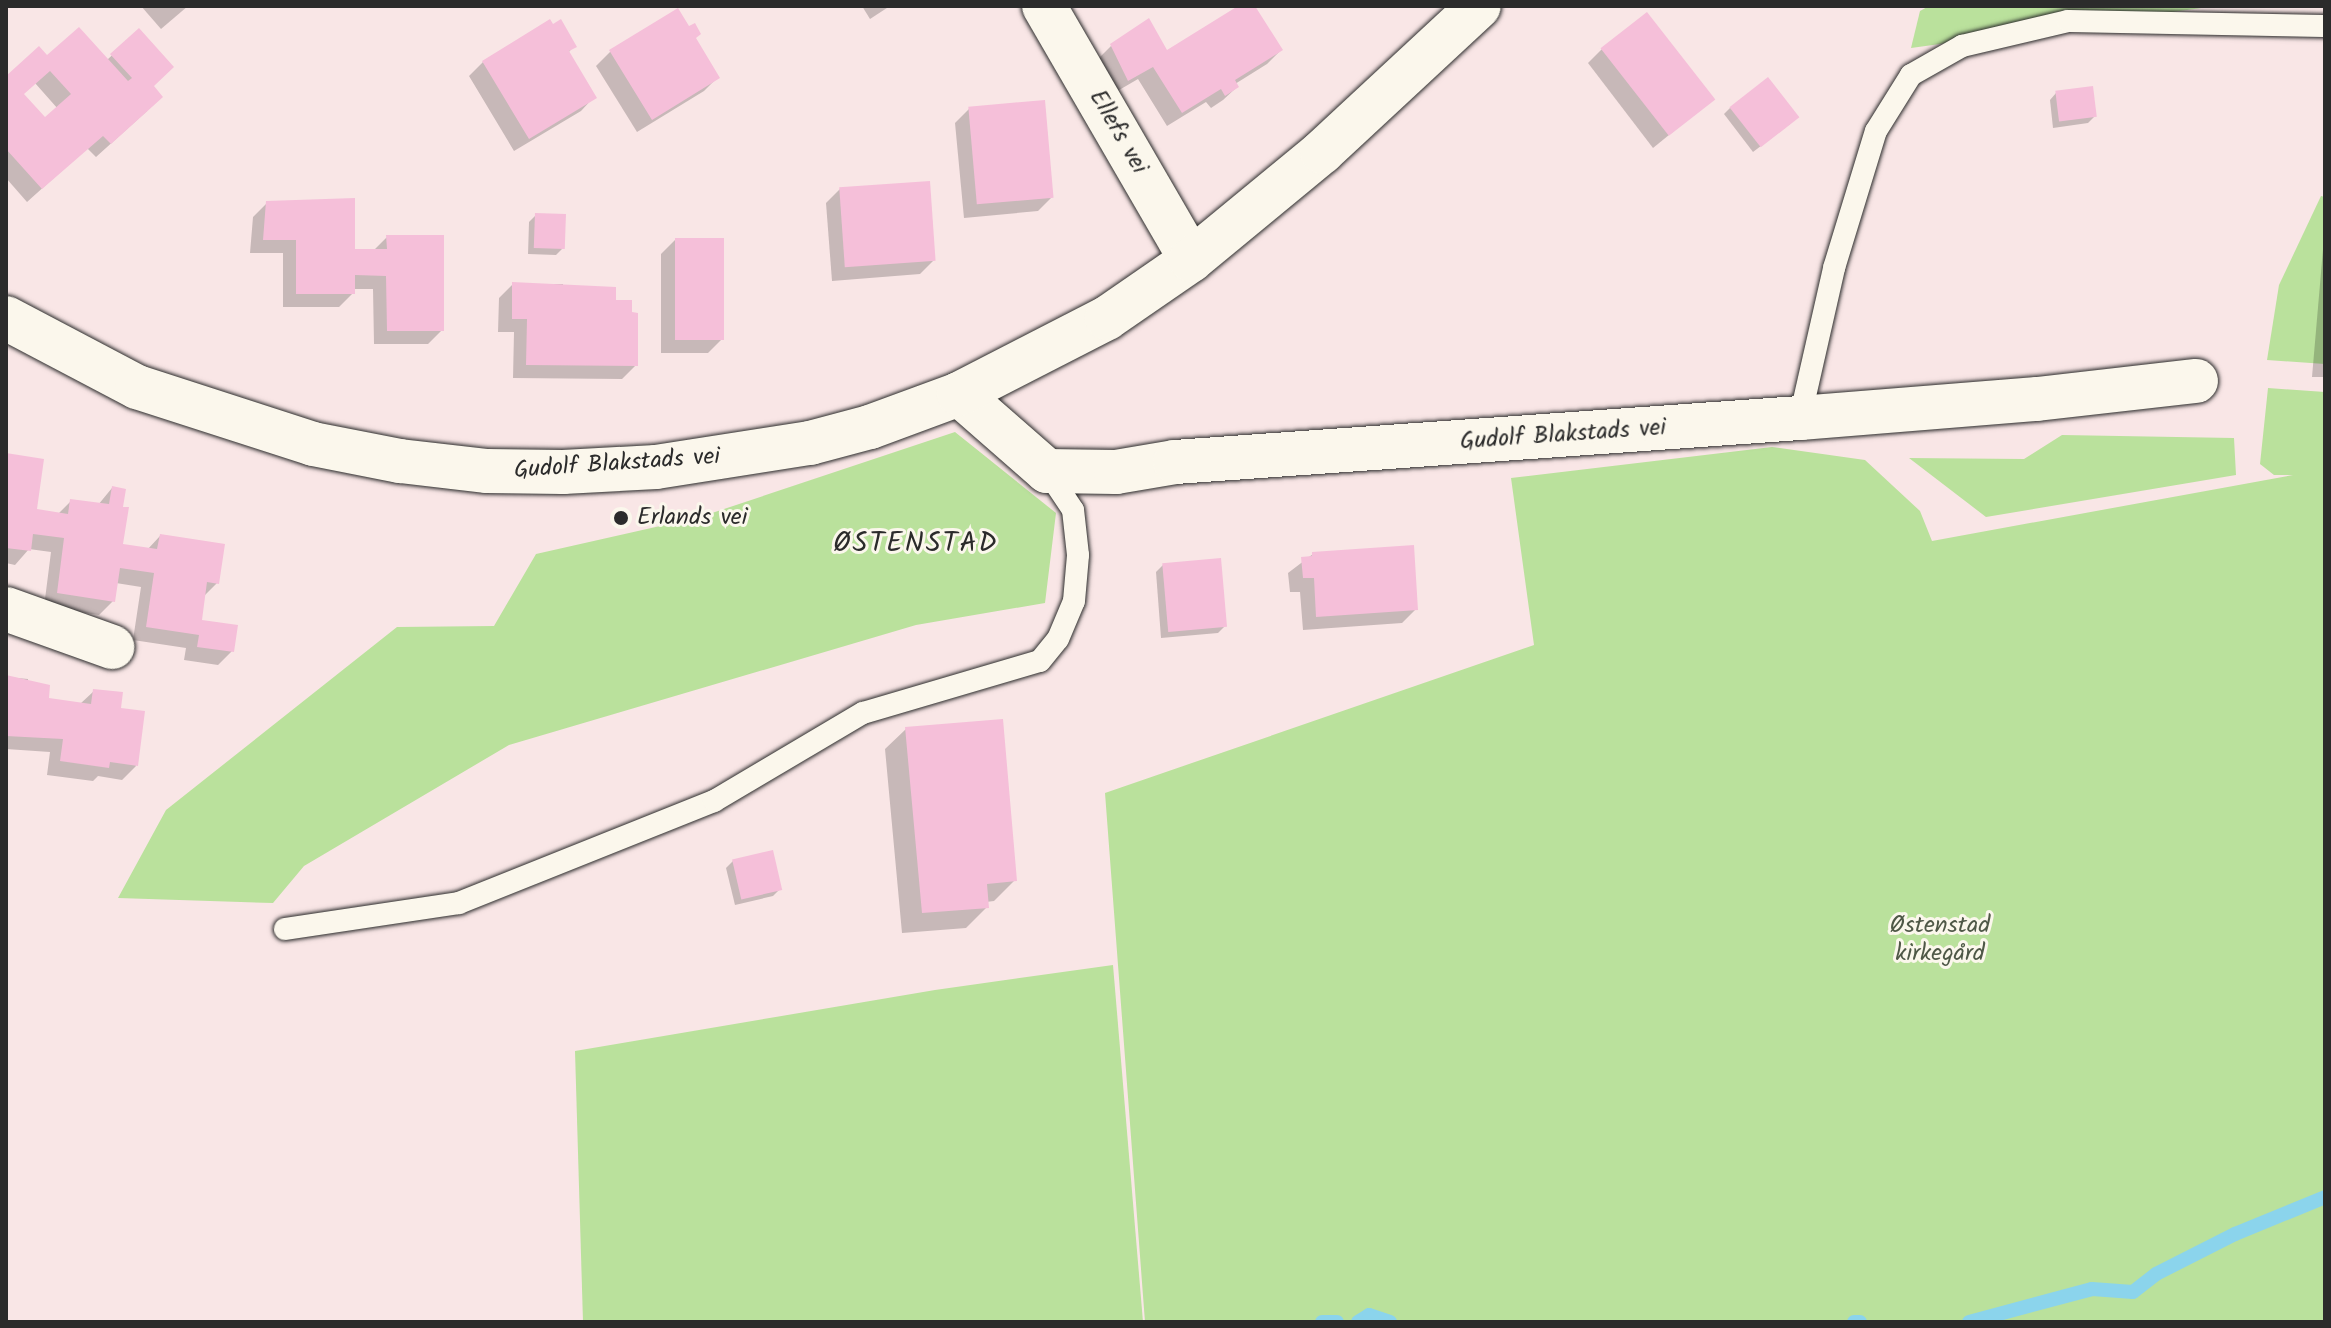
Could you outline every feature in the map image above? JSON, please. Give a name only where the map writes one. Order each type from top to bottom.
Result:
[{"type":"street","name":"Ellefs vei","points":[[1044,6],[1191,260]]},
{"type":"street","name":"Gudolf Blakstads vei","points":[[6,318],[137,387],[313,444],[400,461],[487,471],[640,468],[751,454],[870,427],[959,394],[1107,318],[1191,260],[1322,152],[1479,6]]},
{"type":"street","name":"Gudolf Blakstads vei","points":[[1047,471],[1116,472],[1190,461],[1800,418],[2037,399],[2196,381]]},
{"type":"street","points":[[959,394],[1047,471]]},
{"type":"street","points":[[6,609],[112,647]]},
{"type":"lane","points":[[1800,418],[1834,268],[1876,131],[1911,75],[1962,46],[2068,21],[2325,26]]},
{"type":"lane","points":[[285,929],[459,903],[714,801],[863,713],[1040,661],[1058,639],[1074,601],[1078,555],[1073,510],[1047,471]]},
{"type":"green space","points":[[1929,6],[2216,6],[1911,48],[1920,11]]},
{"type":"green space","points":[[2321,196],[2325,197],[2325,364],[2267,360],[2279,285]]},
{"type":"green space","name":"Østenstad kirkegård","points":[[2268,388],[2325,392],[2325,1322],[1145,1322],[1105,793],[1534,645],[1511,478],[1772,447],[1865,460],[1920,511],[1932,541],[2293,475],[2274,475],[2260,464]]},
{"type":"green space","points":[[955,432],[1056,513],[1045,603],[916,625],[509,745],[304,866],[273,903],[118,898],[166,810],[397,627],[494,626],[536,554],[700,517]]},
{"type":"green space","points":[[2062,435],[2234,438],[2236,475],[1986,517],[1909,458],[2024,459]]},
{"type":"green space","points":[[1113,965],[1143,1322],[583,1322],[575,1051],[935,990]]},
{"type":"building","points":[[1238,6],[1255,6],[1283,50],[1235,80],[1239,87],[1225,96],[1221,89],[1182,113],[1153,67],[1128,81],[1110,44],[1149,18],[1167,50]]},
{"type":"building","points":[[678,8],[689,26],[695,23],[701,34],[696,38],[720,78],[652,120],[609,50]]},
{"type":"building","points":[[1647,12],[1715,99],[1669,136],[1601,48]]},
{"type":"building","points":[[550,19],[553,24],[561,19],[577,47],[569,51],[597,98],[529,139],[482,61]]},
{"type":"building","points":[[79,27],[128,81],[132,78],[110,54],[139,28],[174,67],[154,86],[163,97],[111,144],[103,136],[42,189],[6,149],[6,76],[39,46],[47,55]],"holes":[[[50,71],[71,94],[45,117],[24,94]]]},
{"type":"building","points":[[1768,77],[1799,117],[1761,147],[1729,107]]},
{"type":"building","points":[[2093,86],[2097,117],[2059,121],[2055,91]]},
{"type":"building","points":[[1045,100],[1054,198],[977,204],[968,107]]},
{"type":"building","points":[[930,181],[936,261],[845,267],[839,187]]},
{"type":"building","points":[[355,198],[355,249],[387,249],[386,235],[444,235],[444,331],[387,331],[386,276],[355,275],[355,294],[296,294],[296,240],[263,240],[266,201]]},
{"type":"building","points":[[535,213],[566,214],[565,249],[534,248]]},
{"type":"building","points":[[675,238],[724,238],[724,340],[675,340]]},
{"type":"building","points":[[512,282],[616,287],[616,300],[632,300],[632,312],[638,313],[638,366],[526,365],[527,319],[512,319]]},
{"type":"building","points":[[6,453],[44,459],[37,509],[68,514],[70,499],[109,504],[112,486],[126,489],[123,507],[129,507],[123,544],[157,549],[160,534],[225,544],[219,584],[207,582],[202,620],[238,625],[234,652],[197,647],[199,635],[146,627],[154,573],[120,568],[115,602],[57,593],[64,538],[33,534],[31,551],[6,548]]},
{"type":"building","points":[[1414,545],[1418,610],[1316,617],[1314,578],[1303,578],[1301,557],[1312,556],[1312,552]]},
{"type":"building","points":[[1221,558],[1227,627],[1168,632],[1162,563]]},
{"type":"building","points":[[6,675],[50,685],[49,698],[91,704],[93,689],[123,692],[121,708],[145,711],[138,766],[110,762],[109,768],[60,761],[63,739],[6,736]]},
{"type":"building","points":[[1003,719],[1017,881],[987,884],[989,908],[922,913],[905,727]]},
{"type":"building","points":[[773,850],[782,890],[741,899],[732,859]]},
{"type":"waterway","points":[[1969,1322],[2092,1289],[2133,1292],[2156,1274],[2235,1234],[2325,1197]]},
{"type":"waterway","points":[[1358,1322],[1369,1315],[1390,1322]]},
{"type":"waterway","points":[[1322,1322],[1337,1322]]},
{"type":"waterway","points":[[1854,1322],[1860,1322]]},
{"type":"place","name":"Erlands vei","points":[[621,518]]},
{"type":"district","name":"ØSTENSTAD","points":[[916,544]]}]
